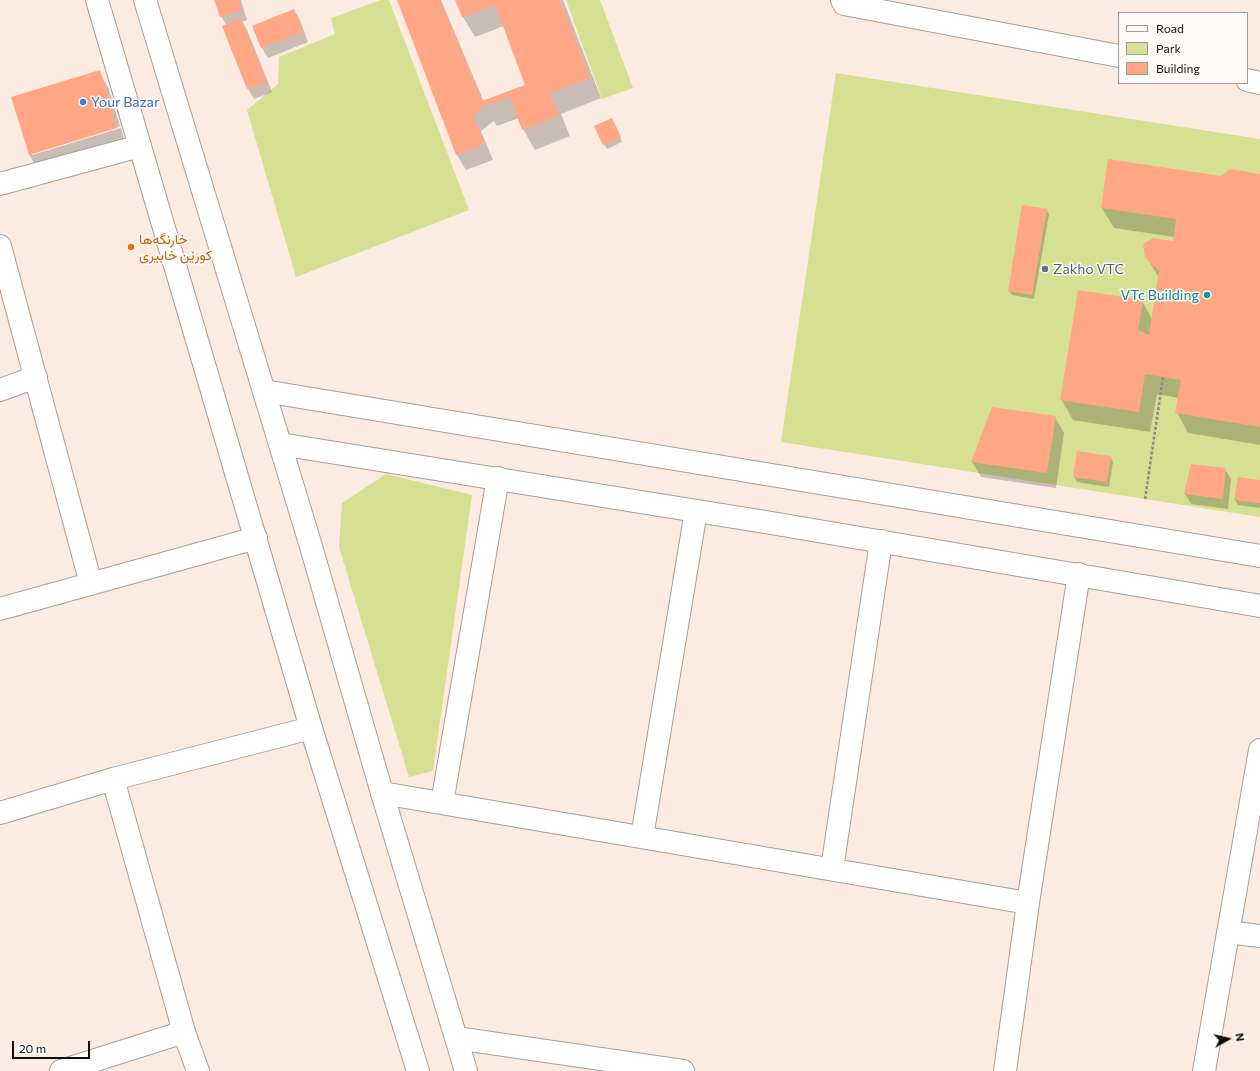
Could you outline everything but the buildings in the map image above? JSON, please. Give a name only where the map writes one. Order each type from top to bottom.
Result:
[{"type":"street","points":[[97,0],[311,728],[418,1071]]},
{"type":"street","points":[[145,0],[280,444],[382,793],[466,1071]]},
{"type":"street","points":[[842,0],[844,4],[1118,56]]},
{"type":"street","points":[[1248,80],[1260,83]]},
{"type":"street","points":[[0,184],[140,146]]},
{"type":"street","points":[[0,246],[91,584]]},
{"type":"street","points":[[0,390],[36,377]]},
{"type":"street","points":[[264,392],[1260,556]]},
{"type":"street","points":[[280,444],[498,478],[1079,574],[1260,606]]},
{"type":"street","points":[[442,803],[498,478]]},
{"type":"street","points":[[642,837],[696,511]]},
{"type":"street","points":[[0,609],[256,538]]},
{"type":"street","points":[[832,869],[881,542]]},
{"type":"street","points":[[1005,1071],[1028,903],[1079,574]]},
{"type":"street","points":[[0,813],[113,779],[311,728]]},
{"type":"street","points":[[1204,1071],[1260,750]]},
{"type":"street","points":[[113,779],[184,1032],[198,1071]]},
{"type":"street","points":[[382,793],[1028,903]]},
{"type":"street","points":[[1228,932],[1260,936]]},
{"type":"street","points":[[61,1071],[184,1032]]},
{"type":"street","points":[[456,1038],[684,1071]]},
{"type":"path","points":[[1145,499],[1162,377]]},
{"type":"green space","points":[[381,0],[389,0],[469,210],[296,277],[247,110],[278,84],[279,57],[335,34],[331,18]]},
{"type":"green space","points":[[566,0],[600,0],[633,88],[602,99]]},
{"type":"green space","points":[[836,73],[1260,139],[1260,517],[781,442]]},
{"type":"green space","points":[[386,474],[472,495],[433,771],[409,777],[339,547],[342,503]]},
{"type":"place","name":"Your Bazar","points":[[83,102]]},
{"type":"place","name":"خارنگه‌ها كورێن خابيرى","points":[[131,247]]},
{"type":"place","name":"Zakho VTC","points":[[1045,269]]},
{"type":"place","name":"VTc Building","points":[[1207,295]]}]
